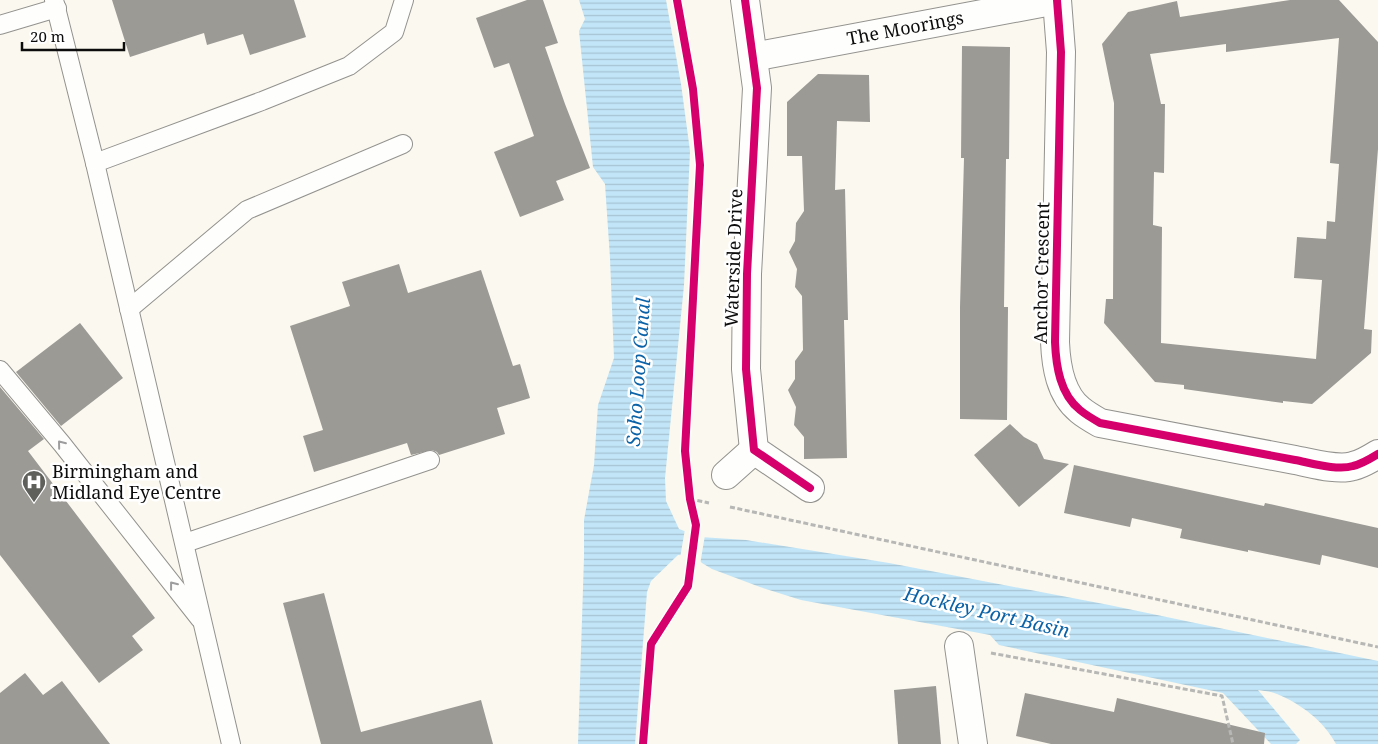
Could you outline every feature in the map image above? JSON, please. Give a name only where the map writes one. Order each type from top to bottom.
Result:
[{"type":"street","name":"Waterside Drive","points":[[745,0],[757,88],[747,274],[746,369],[754,450]]},
{"type":"street","name":"The Moorings","points":[[753,57],[1030,2],[1057,0]]},
{"type":"street","name":"Anchor Crescent","points":[[1057,0],[1061,52],[1055,342],[1056,361],[1066,393],[1078,409],[1100,423],[1327,467],[1352,467],[1378,454]]},
{"type":"street","points":[[726,475],[754,450],[810,488]]},
{"type":"street","points":[[959,646],[974,744]]},
{"type":"lane","points":[[95,163],[262,101],[349,66],[394,32],[404,0]]},
{"type":"lane","points":[[0,25],[56,4],[231,744]]},
{"type":"lane","points":[[129,309],[247,210],[403,144]]},
{"type":"lane","points":[[0,370],[62,444],[203,623]]},
{"type":"lane","points":[[185,543],[430,460]]},
{"type":"path","points":[[689,489],[692,507]]},
{"type":"path","points":[[690,499],[716,504]]},
{"type":"path","points":[[726,506],[1378,647]]},
{"type":"path","points":[[959,646],[1222,696],[1233,744]]},
{"type":"water","points":[[579,0],[666,0],[681,84],[690,151],[684,285],[665,478],[666,501],[679,529],[700,537],[746,540],[889,563],[1109,605],[1378,661],[1378,744],[1336,744],[1325,728],[1303,708],[1275,693],[1258,690],[1300,740],[1296,744],[1271,744],[1223,693],[999,645],[990,635],[801,600],[712,569],[695,556],[678,555],[651,581],[647,592],[635,744],[578,744],[584,520],[594,465],[598,405],[614,358],[605,184],[593,167],[579,31],[585,19]]},
{"type":"pier","points":[[685,529],[705,535],[700,565],[694,558],[680,558]]},
{"type":"building","points":[[112,0],[294,0],[306,37],[250,55],[243,34],[207,45],[204,33],[130,57]]},
{"type":"building","points":[[527,0],[543,0],[558,43],[545,47],[590,168],[556,181],[564,200],[520,217],[494,152],[534,136],[509,63],[494,68],[476,18]]},
{"type":"building","points":[[1290,0],[1339,0],[1378,42],[1378,149],[1364,329],[1372,330],[1371,353],[1312,404],[1283,401],[1283,403],[1184,389],[1184,385],[1155,382],[1104,323],[1106,299],[1113,299],[1114,103],[1102,44],[1128,12],[1177,1],[1180,17]],"holes":[[[1339,38],[1330,163],[1339,164],[1335,222],[1327,221],[1326,239],[1297,237],[1294,278],[1322,280],[1316,359],[1161,343],[1162,227],[1153,225],[1154,172],[1164,173],[1165,104],[1161,104],[1150,54],[1226,44],[1226,52]]]},
{"type":"building","points":[[962,46],[1010,47],[1009,159],[1006,159],[1004,307],[1008,307],[1007,420],[960,419],[960,307],[964,158],[961,158]]},
{"type":"building","points":[[818,74],[869,75],[870,122],[837,121],[835,190],[845,189],[848,320],[844,320],[847,458],[804,459],[804,437],[794,425],[796,407],[788,390],[795,379],[795,361],[803,350],[802,296],[795,287],[797,269],[789,252],[795,241],[796,223],[804,211],[802,156],[787,156],[787,102]]},
{"type":"building","points":[[399,264],[408,293],[481,270],[513,366],[520,364],[530,398],[497,408],[505,434],[439,455],[432,450],[411,455],[407,443],[314,472],[303,436],[323,430],[290,326],[350,306],[342,282]]},
{"type":"building","points":[[80,323],[123,378],[61,426],[16,372]]},
{"type":"building","name":"Birmingham and Midland Eye Centre","points":[[0,387],[44,439],[28,451],[155,618],[132,636],[143,650],[99,683],[0,555]]},
{"type":"building","points":[[1010,424],[1024,437],[1037,444],[1044,459],[1069,464],[1019,507],[974,455]]},
{"type":"building","points":[[1074,465],[1264,506],[1265,503],[1378,528],[1378,568],[1322,555],[1320,565],[1180,538],[1182,529],[1132,518],[1130,527],[1064,513]]},
{"type":"building","points":[[324,593],[361,732],[481,700],[493,744],[321,744],[283,603]]},
{"type":"building","points":[[25,673],[43,695],[62,681],[110,744],[0,744],[0,693]]},
{"type":"building","points":[[936,686],[941,744],[898,744],[894,690]]},
{"type":"building","points":[[1025,693],[1114,712],[1117,698],[1265,733],[1264,744],[1051,744],[1016,736]]},
{"type":"cycle path","points":[[643,744],[651,644],[688,586],[696,525],[690,499],[685,451],[700,165],[693,89],[677,0]]},
{"type":"cycle path","points":[[745,0],[757,88],[747,274],[746,369],[754,450],[810,488]]},
{"type":"cycle path","points":[[1057,0],[1061,52],[1055,342],[1060,379],[1068,396],[1080,410],[1100,423],[1316,465],[1347,467],[1363,463],[1378,454]]},
{"type":"place","name":"Birmingham and Midland Eye Centre","points":[[34,503]]},
{"type":"water label","name":"Soho Loop Canal","points":[[638,372]]},
{"type":"water label","name":"Hockley Port Basin","points":[[987,612]]}]
